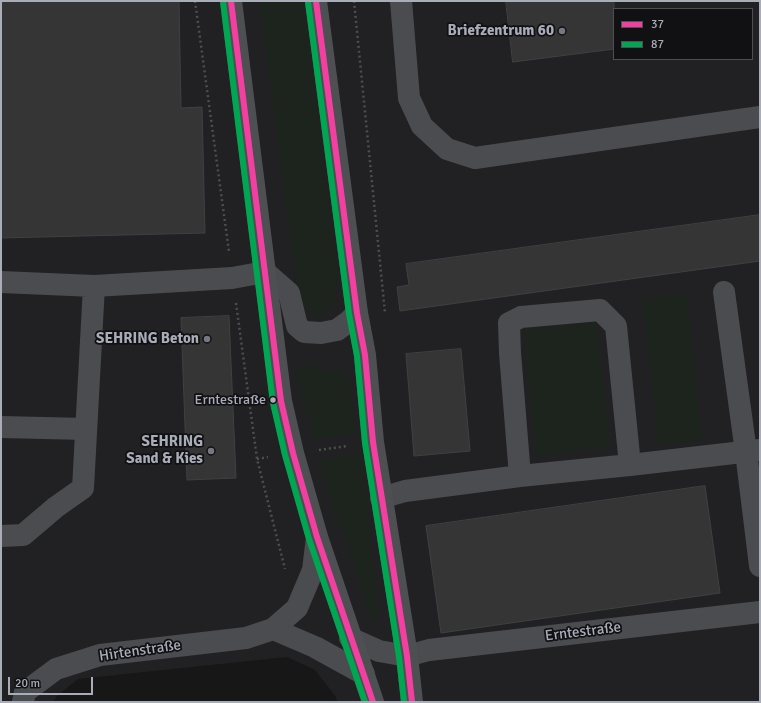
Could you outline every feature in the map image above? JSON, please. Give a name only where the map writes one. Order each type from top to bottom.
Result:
[{"type":"main road","points":[[231,1],[281,401],[293,453],[317,537],[350,638],[373,702]]},
{"type":"main road","points":[[316,1],[364,355],[373,442],[407,656],[412,702]]},
{"type":"street","points":[[401,1],[409,98],[422,126],[447,150],[475,158],[760,118]]},
{"type":"street","points":[[1,282],[94,286],[232,278],[265,272],[289,293],[297,326],[304,332],[321,333],[337,330],[348,322],[357,312]]},
{"type":"street","points":[[1,536],[23,535],[56,507],[83,488],[94,286]]},
{"type":"street","points":[[724,292],[753,451],[760,566]]},
{"type":"street","points":[[520,476],[510,353],[510,323],[521,317],[600,310],[616,326],[630,465]]},
{"type":"street","points":[[1,427],[86,429]]},
{"type":"street","points":[[381,498],[405,491],[520,476],[753,451]]},
{"type":"street","name":"Hirtenstraße","points":[[23,702],[25,692],[56,669],[100,655],[246,638],[273,629],[297,608],[313,570],[317,537]]},
{"type":"street","name":"Erntestraße","points":[[407,656],[429,650],[760,612]]},
{"type":"street","points":[[273,629],[315,647],[364,674]]},
{"type":"street","points":[[350,638],[379,651],[407,656]]},
{"type":"path","points":[[293,453],[373,442]]},
{"type":"shaded area","points":[[1,1],[760,1],[760,702],[337,702],[336,697],[315,670],[287,657],[78,679],[56,697],[53,702],[1,702]]},
{"type":"shaded area","points":[[259,1],[303,1],[339,282],[329,311],[320,316],[306,311],[298,301]]},
{"type":"shaded area","points":[[687,293],[702,440],[658,445],[642,299]]},
{"type":"shaded area","points":[[596,322],[610,447],[536,457],[523,330]]},
{"type":"shaded area","points":[[309,364],[328,371],[348,370],[356,433],[313,439],[294,367]]},
{"type":"shaded area","points":[[362,453],[379,616],[376,623],[369,615],[344,533],[334,515],[318,460]]},
{"type":"building","points":[[1,1],[179,1],[181,108],[202,107],[205,233],[1,238]]},
{"type":"building","name":"Briefzentrum 60","points":[[506,1],[614,1],[613,49],[513,62]]},
{"type":"building","points":[[760,215],[760,261],[400,311],[397,287],[409,285],[406,264]]},
{"type":"building","points":[[229,316],[236,478],[187,480],[181,318]]},
{"type":"building","points":[[461,349],[470,451],[414,456],[406,354]]},
{"type":"building","points":[[705,486],[720,593],[441,633],[426,526]]},
{"type":"transit line","name":"37","points":[[231,1],[281,401],[293,453],[317,537],[373,702]]},
{"type":"transit line","name":"37","points":[[316,1],[357,313],[365,355],[373,442],[407,656],[412,702]]},
{"type":"transit line","name":"87","points":[[223,2],[273,403],[285,455],[309,539],[365,702]]},
{"type":"transit line","name":"87","points":[[308,2],[349,314],[357,356],[365,443],[399,657],[404,702]]},
{"type":"place","name":"Briefzentrum 60","points":[[562,31]]},
{"type":"place","name":"SEHRING Beton","points":[[207,339]]},
{"type":"place","name":"Erntestraße","points":[[273,400]]},
{"type":"place","name":"SEHRING Sand & Kies","points":[[211,451]]}]
